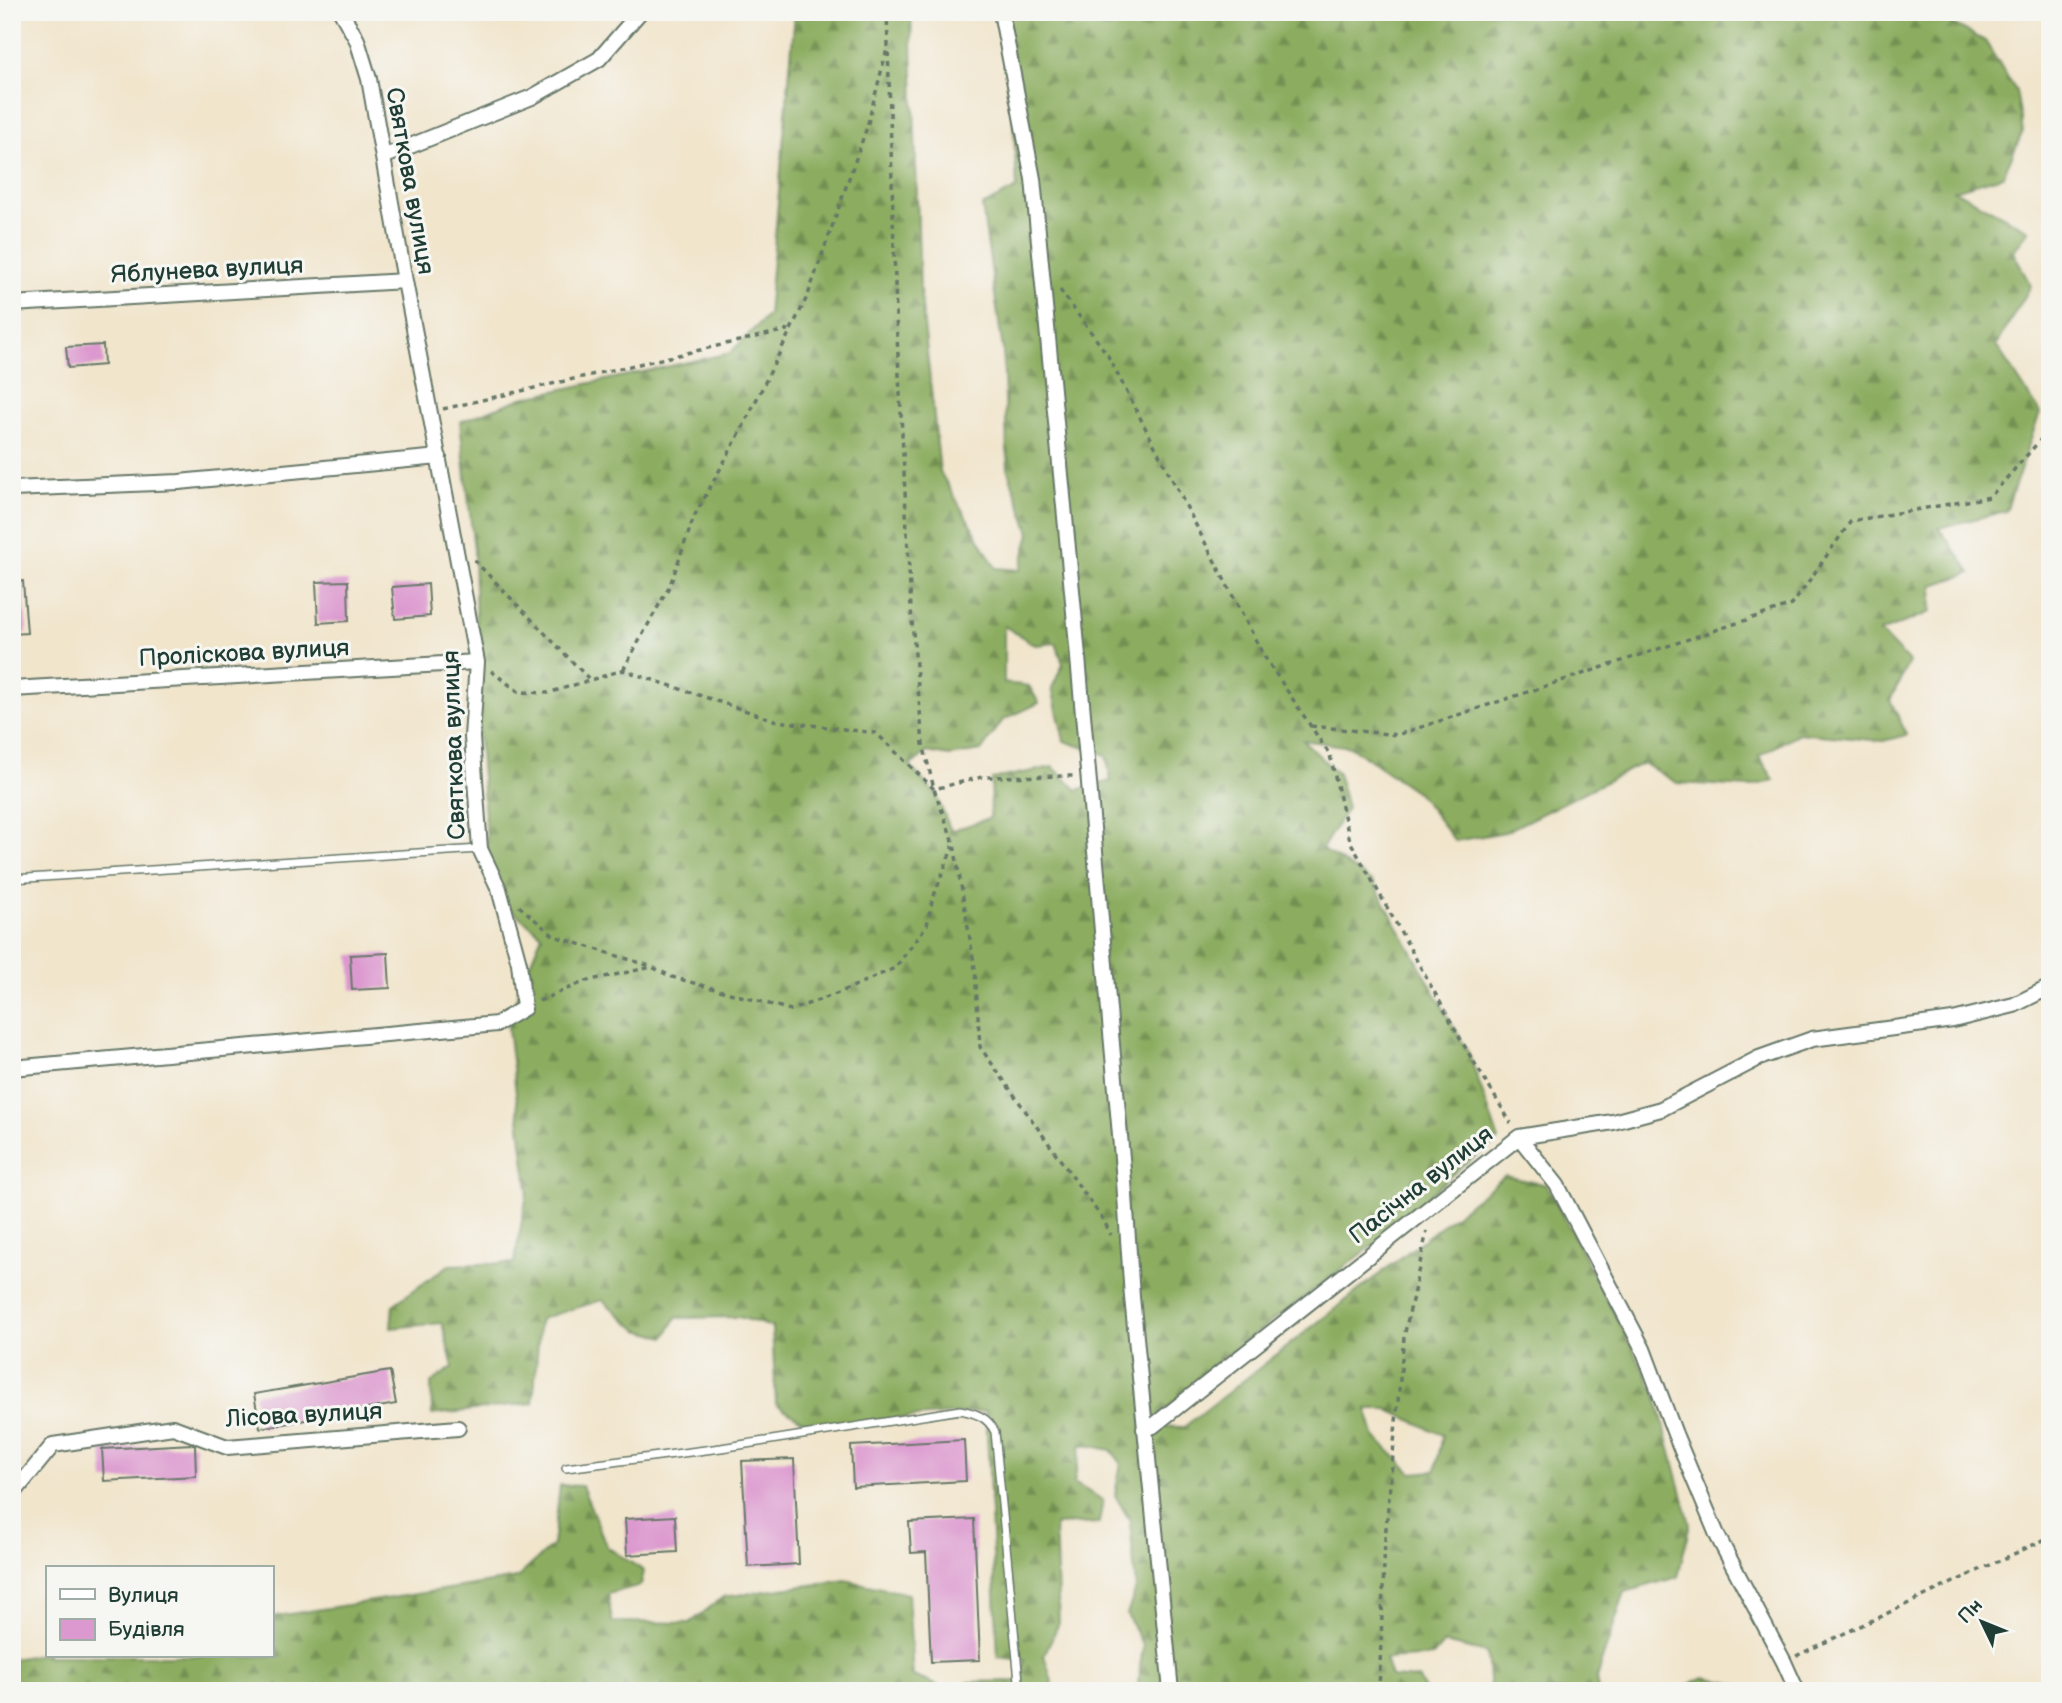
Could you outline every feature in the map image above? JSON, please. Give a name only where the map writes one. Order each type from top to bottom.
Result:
[{"type":"street","name":"Святкова вулиця","points":[[341,12],[357,40],[369,79],[478,662],[472,737],[480,849],[499,889],[519,963],[524,1008]]},
{"type":"street","points":[[383,157],[532,97],[599,59],[640,12]]},
{"type":"street","points":[[1001,12],[1033,179],[1144,1429],[1171,1691]]},
{"type":"street","name":"Яблунева вулиця","points":[[12,304],[405,281]]},
{"type":"street","points":[[12,489],[179,482],[439,457]]},
{"type":"street","name":"Проліскова вулиця","points":[[12,689],[478,662]]},
{"type":"street","name":"Пасічна вулиця","points":[[1144,1429],[1153,1426],[1519,1137],[1613,1122],[1661,1109],[1759,1058],[1812,1039],[1953,1020],[2014,1005],[2050,987]]},
{"type":"street","points":[[12,1068],[497,1024],[524,1008]]},
{"type":"street","points":[[1519,1137],[1557,1185],[1643,1349],[1718,1537],[1797,1691]]},
{"type":"street","name":"Лісова вулиця","points":[[12,1495],[53,1445],[173,1427],[227,1447],[458,1428]]},
{"type":"lane","points":[[12,879],[480,849]]},
{"type":"lane","points":[[566,1468],[721,1448],[960,1410],[978,1414],[991,1424],[995,1432],[1020,1691]]},
{"type":"path","points":[[887,12],[896,316],[911,610],[923,744],[934,789],[954,844],[975,969],[980,1047],[1104,1221]]},
{"type":"path","points":[[623,670],[670,585],[694,517],[742,429],[808,295],[867,127],[888,43]]},
{"type":"path","points":[[1040,263],[1107,354],[1265,656],[1330,755],[1350,841],[1469,1054],[1519,1137]]},
{"type":"path","points":[[431,412],[791,329]]},
{"type":"path","points":[[1311,726],[1397,735],[1792,605],[1851,521],[1990,497],[2050,429]]},
{"type":"path","points":[[455,541],[590,680]]},
{"type":"path","points":[[478,662],[519,692],[548,693],[623,670],[777,721],[876,733],[934,789]]},
{"type":"path","points":[[934,789],[982,777],[1088,775]]},
{"type":"path","points":[[499,889],[555,936],[652,967],[672,977],[791,1010],[895,968],[927,925],[932,901],[954,844]]},
{"type":"path","points":[[524,1008],[586,981],[652,967]]},
{"type":"path","points":[[1379,1691],[1385,1539],[1404,1337],[1432,1205]]},
{"type":"path","points":[[1784,1662],[2050,1537]]},
{"type":"green space","points":[[795,12],[911,12],[920,288],[940,472],[996,568],[1020,570],[1030,533],[1008,471],[1003,350],[982,206],[1017,188],[1007,12],[1932,12],[1985,41],[2016,91],[2023,131],[2003,176],[1954,190],[2029,230],[2013,252],[2031,286],[1996,345],[2040,413],[2006,511],[1939,528],[1971,573],[1933,585],[1931,612],[1880,632],[1909,662],[1890,700],[1907,735],[1883,741],[1799,733],[1759,756],[1774,780],[1750,787],[1677,783],[1643,763],[1505,832],[1455,841],[1418,793],[1351,747],[1303,740],[1338,774],[1347,808],[1322,849],[1373,882],[1469,1054],[1499,1140],[1463,1165],[1379,1241],[1211,1367],[1142,1432],[1153,1426],[1184,1427],[1505,1176],[1547,1185],[1655,1392],[1690,1524],[1678,1577],[1625,1592],[1596,1678],[1598,1691],[1490,1691],[1487,1653],[1444,1643],[1433,1656],[1385,1659],[1391,1677],[1418,1679],[1426,1691],[1137,1691],[1143,1646],[1127,1615],[1136,1588],[1130,1521],[1115,1495],[1121,1463],[1111,1450],[1081,1444],[1074,1483],[1103,1500],[1099,1523],[1055,1525],[1059,1623],[1044,1655],[1055,1691],[965,1691],[966,1682],[1019,1681],[1025,1660],[998,1657],[986,1411],[811,1426],[776,1404],[772,1327],[739,1317],[676,1318],[665,1337],[638,1330],[602,1300],[540,1319],[533,1403],[432,1415],[431,1383],[453,1367],[442,1323],[391,1328],[393,1305],[449,1265],[514,1263],[528,1190],[508,1028],[518,992],[542,935],[491,893],[476,700],[474,551],[460,422],[522,398],[730,353],[768,315]],"holes":[[[1004,626],[1035,645],[1056,643],[1063,664],[1052,688],[1064,741],[1106,755],[1111,781],[1077,790],[1053,767],[992,779],[990,818],[951,831],[936,795],[910,766],[927,752],[950,756],[981,751],[1003,720],[1039,703],[1029,686],[1004,683]],[[1367,1409],[1387,1409],[1443,1435],[1435,1471],[1412,1473],[1374,1436]]]},
{"type":"green space","points":[[560,1485],[582,1486],[607,1547],[644,1571],[641,1585],[608,1594],[612,1622],[690,1623],[723,1597],[846,1580],[908,1594],[913,1676],[951,1691],[12,1691],[12,1659],[46,1653],[46,1658],[273,1658],[273,1617],[517,1578],[553,1545]]},
{"type":"green space","points":[[1704,1677],[1765,1691],[1675,1691]]},
{"type":"building","points":[[103,345],[104,365],[68,368],[66,347]]},
{"type":"building","points":[[23,581],[27,633],[12,634],[12,582]]},
{"type":"building","points":[[348,581],[349,621],[318,623],[316,582]]},
{"type":"building","points":[[428,584],[430,616],[395,619],[392,587]]},
{"type":"building","points":[[388,953],[390,988],[352,990],[350,955]]},
{"type":"building","points":[[390,1371],[396,1404],[260,1428],[254,1394]]},
{"type":"building","points":[[964,1440],[966,1481],[853,1487],[851,1446]]},
{"type":"building","points":[[195,1445],[196,1476],[104,1481],[102,1449]]},
{"type":"building","points":[[794,1459],[799,1564],[748,1567],[742,1461]]},
{"type":"building","points":[[675,1516],[677,1552],[627,1555],[625,1519]]},
{"type":"building","points":[[974,1519],[980,1660],[931,1662],[926,1552],[911,1553],[909,1522]]}]
